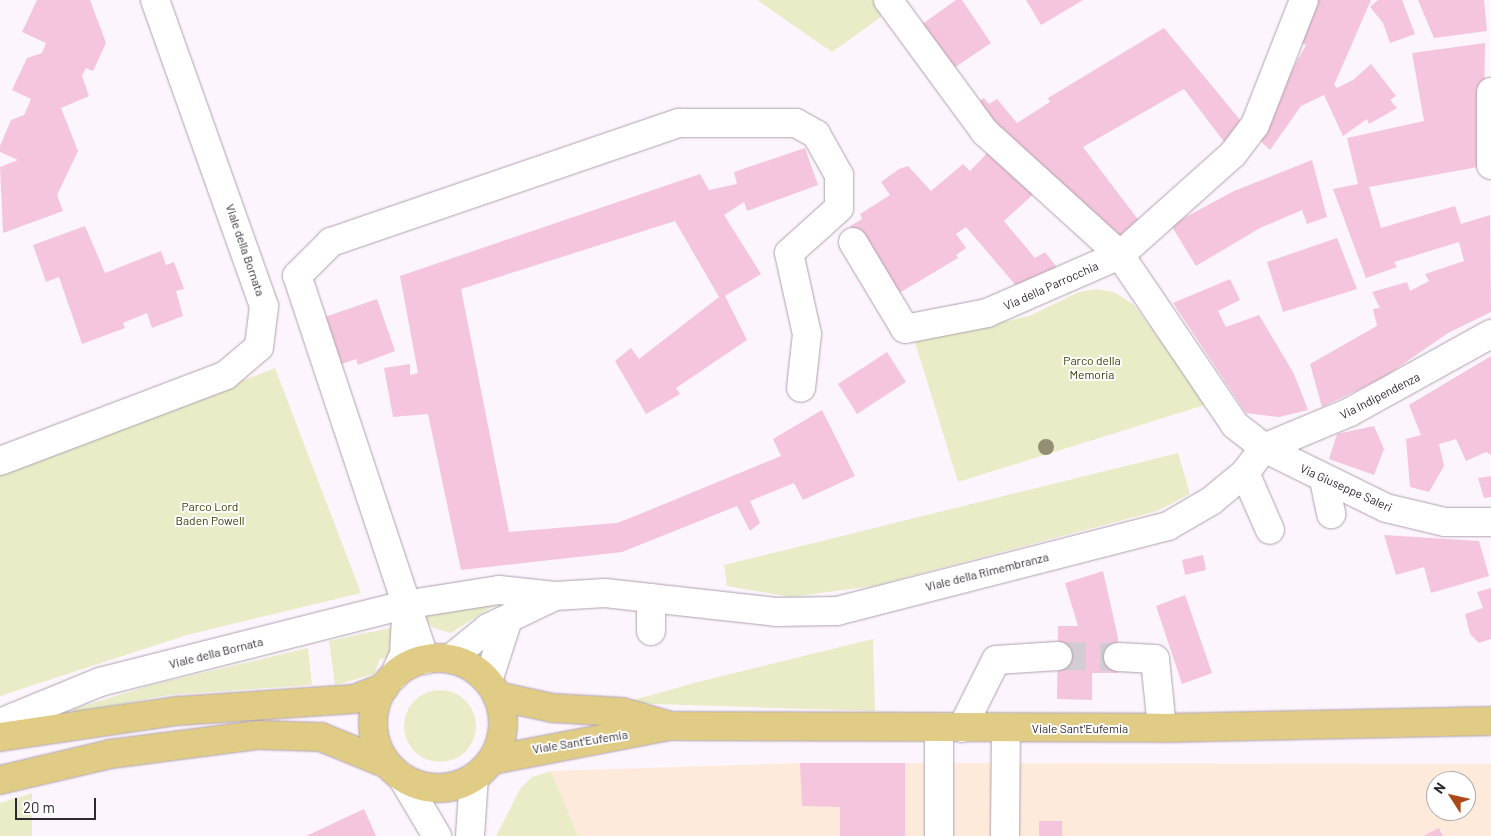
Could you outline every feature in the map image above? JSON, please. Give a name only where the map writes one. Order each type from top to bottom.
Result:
[{"type":"main road","name":"Viale della Bornata","points":[[0,737],[177,711],[354,699],[437,660]]},
{"type":"main road","points":[[0,780],[110,754],[259,736],[321,737],[430,788],[453,786],[483,768],[503,722],[493,688],[471,667],[437,660]]},
{"type":"main road","points":[[390,681],[374,726],[394,770]]},
{"type":"main road","name":"Viale Sant'Eufemia","points":[[493,688],[552,708],[622,712],[668,726]]},
{"type":"main road","name":"Viale Sant'Eufemia","points":[[483,768],[668,726],[1006,729],[1162,728],[1491,721]]},
{"type":"street","name":"Viale della Bornata","points":[[0,461],[226,375],[259,347],[264,306],[155,0]]},
{"type":"street","points":[[888,0],[950,89],[1016,163],[1120,255],[1235,425],[1264,448]]},
{"type":"street","points":[[1268,92],[1256,75],[1285,7],[1283,0]]},
{"type":"street","name":"Via della Parrocchia","points":[[853,242],[901,330],[987,313],[1120,255],[1234,154],[1255,125],[1304,0]]},
{"type":"street","points":[[1491,92],[1491,165]]},
{"type":"street","points":[[390,681],[407,636],[404,605],[297,276],[331,242],[679,123],[796,123],[816,134],[838,175],[839,208],[789,253],[807,334],[802,388]]},
{"type":"street","name":"Via Indipendenza","points":[[1264,448],[1350,412],[1491,334]]},
{"type":"street","name":"Viale della Rimembranza","points":[[680,602],[776,612],[837,611],[1168,526],[1211,502],[1244,473],[1264,448]]},
{"type":"street","name":"Via Giuseppe Saleri","points":[[1264,448],[1324,480],[1386,508],[1446,522],[1491,522]]},
{"type":"street","points":[[1244,473],[1270,530]]},
{"type":"street","points":[[1324,480],[1331,514]]},
{"type":"street","name":"Viale della Bornata","points":[[0,723],[100,682],[404,605],[499,590],[555,596],[605,593],[680,602]]},
{"type":"street","name":"Viale della Bornata","points":[[437,660],[488,628],[555,596]]},
{"type":"street","points":[[651,598],[651,631]]},
{"type":"street","points":[[404,605],[437,660]]},
{"type":"street","points":[[493,688],[508,619]]},
{"type":"street","points":[[939,836],[951,729],[996,660],[1058,656]]},
{"type":"street","points":[[1118,657],[1155,659],[1162,728]]},
{"type":"street","points":[[1005,836],[1006,729]]},
{"type":"street","points":[[470,836],[483,768]]},
{"type":"street","points":[[394,770],[437,836]]},
{"type":"shaded area","points":[[800,763],[1491,764],[1491,836],[578,836],[551,771]]},
{"type":"green space","points":[[757,0],[875,0],[881,17],[832,52]]},
{"type":"green space","name":"Parco della Memoria","points":[[1096,289],[1114,292],[1133,304],[1208,404],[958,482],[915,342],[1029,316],[1079,292]]},
{"type":"green space","name":"Parco Lord Baden Powell","points":[[275,368],[361,593],[187,635],[0,696],[0,475]]},
{"type":"green space","points":[[1178,453],[1190,494],[1157,511],[873,586],[790,597],[727,586],[724,565]]},
{"type":"green space","points":[[496,604],[451,633],[433,628],[421,614]]},
{"type":"green space","points":[[399,626],[394,657],[380,659],[374,674],[335,685],[329,641]]},
{"type":"green space","points":[[873,639],[875,711],[623,703],[694,683]]},
{"type":"green space","points":[[308,648],[312,685],[168,695],[73,713],[73,709],[151,685]]},
{"type":"green space","points":[[433,690],[447,690],[466,700],[476,719],[476,733],[466,752],[447,762],[433,762],[414,752],[404,733],[404,719],[414,700]]},
{"type":"green space","points":[[551,771],[578,836],[496,836],[520,789],[532,777]]},
{"type":"green space","points":[[32,793],[32,836],[0,836],[0,803]]},
{"type":"building","points":[[37,0],[90,0],[106,43],[93,71],[86,68],[82,76],[89,96],[61,108],[78,151],[57,195],[63,211],[3,233],[0,167],[18,160],[0,152],[0,146],[11,120],[24,115],[31,99],[12,90],[27,58],[42,53],[46,43],[22,32]]},
{"type":"building","points":[[956,0],[962,0],[991,43],[948,72],[918,27]]},
{"type":"building","points":[[1026,0],[1083,0],[1041,25]]},
{"type":"building","points":[[1311,0],[1371,0],[1334,85],[1337,88],[1353,80],[1371,64],[1396,96],[1390,100],[1397,108],[1369,124],[1367,119],[1343,136],[1324,95],[1301,106],[1270,150],[1255,136],[1306,45],[1298,41]]},
{"type":"building","points":[[1378,0],[1402,0],[1415,34],[1390,43],[1383,23],[1370,7]]},
{"type":"building","points":[[1418,0],[1484,0],[1487,31],[1434,38]]},
{"type":"building","points":[[1164,28],[1246,127],[1228,147],[1184,89],[1083,147],[1143,226],[1117,242],[975,104],[984,98],[989,104],[997,99],[1017,123],[1050,102],[1048,98]]},
{"type":"building","points":[[1485,43],[1483,166],[1369,187],[1381,228],[1455,206],[1461,224],[1490,215],[1491,312],[1448,333],[1383,378],[1322,407],[1310,364],[1377,326],[1373,309],[1380,308],[1372,292],[1407,282],[1410,291],[1429,281],[1425,274],[1464,261],[1459,242],[1394,262],[1397,267],[1366,278],[1333,189],[1358,184],[1347,138],[1424,121],[1412,53]]},
{"type":"building","points":[[805,148],[818,185],[747,211],[744,202],[724,215],[761,274],[725,296],[747,340],[676,388],[680,394],[646,414],[615,361],[631,348],[639,359],[719,297],[675,221],[461,289],[509,532],[617,523],[781,456],[773,439],[822,410],[855,476],[803,500],[794,483],[750,501],[760,523],[750,531],[737,506],[622,552],[461,570],[428,414],[393,417],[384,368],[410,364],[410,375],[418,373],[400,276],[700,174],[709,190],[737,184],[734,172]]},
{"type":"building","points":[[991,149],[1038,190],[1004,221],[1035,258],[1045,252],[1058,269],[1018,288],[966,227],[956,234],[966,248],[956,255],[958,258],[896,295],[850,226],[862,219],[860,214],[890,195],[881,182],[899,169],[908,166],[931,191],[963,164],[970,171]]},
{"type":"building","points":[[1312,160],[1327,217],[1307,224],[1302,210],[1260,228],[1196,266],[1171,225],[1234,191]]},
{"type":"building","points":[[85,226],[105,273],[161,251],[166,265],[174,262],[184,289],[176,291],[183,316],[152,328],[147,313],[123,323],[125,328],[82,344],[59,277],[46,282],[33,245]]},
{"type":"building","points":[[1337,238],[1357,289],[1283,312],[1267,262]]},
{"type":"building","points":[[1230,279],[1240,300],[1218,311],[1226,327],[1259,315],[1294,374],[1308,410],[1279,417],[1246,413],[1173,303]]},
{"type":"building","points":[[377,299],[395,351],[358,365],[356,359],[339,365],[322,318]]},
{"type":"building","points":[[887,352],[906,382],[857,414],[838,384]]},
{"type":"building","points":[[1491,356],[1491,455],[1486,452],[1466,461],[1456,439],[1439,444],[1444,466],[1429,492],[1410,487],[1406,439],[1421,435],[1409,405]]},
{"type":"building","points":[[1374,426],[1384,449],[1374,475],[1329,459],[1337,434]]},
{"type":"building","points":[[1491,476],[1491,497],[1484,498],[1478,478]]},
{"type":"building","points":[[1384,535],[1479,541],[1489,576],[1431,593],[1424,567],[1396,575]]},
{"type":"building","points":[[1203,555],[1206,570],[1185,575],[1182,560]]},
{"type":"building","points":[[1103,571],[1118,638],[1118,673],[1092,673],[1092,700],[1057,699],[1058,626],[1078,626],[1065,583]]},
{"type":"building","points":[[1491,588],[1491,639],[1479,643],[1470,634],[1465,614],[1483,608],[1477,592]]},
{"type":"building","points":[[1185,595],[1212,673],[1182,684],[1156,606]]},
{"type":"building","points":[[800,763],[905,763],[905,836],[840,836],[840,807],[802,806]]},
{"type":"building","points":[[364,809],[376,836],[306,836]]},
{"type":"building","points":[[1039,821],[1062,821],[1062,836],[1039,836]]},
{"type":"building","points":[[1439,828],[1443,836],[1423,836]]},
{"type":"tunnel","points":[[1058,656],[1118,657]]}]
